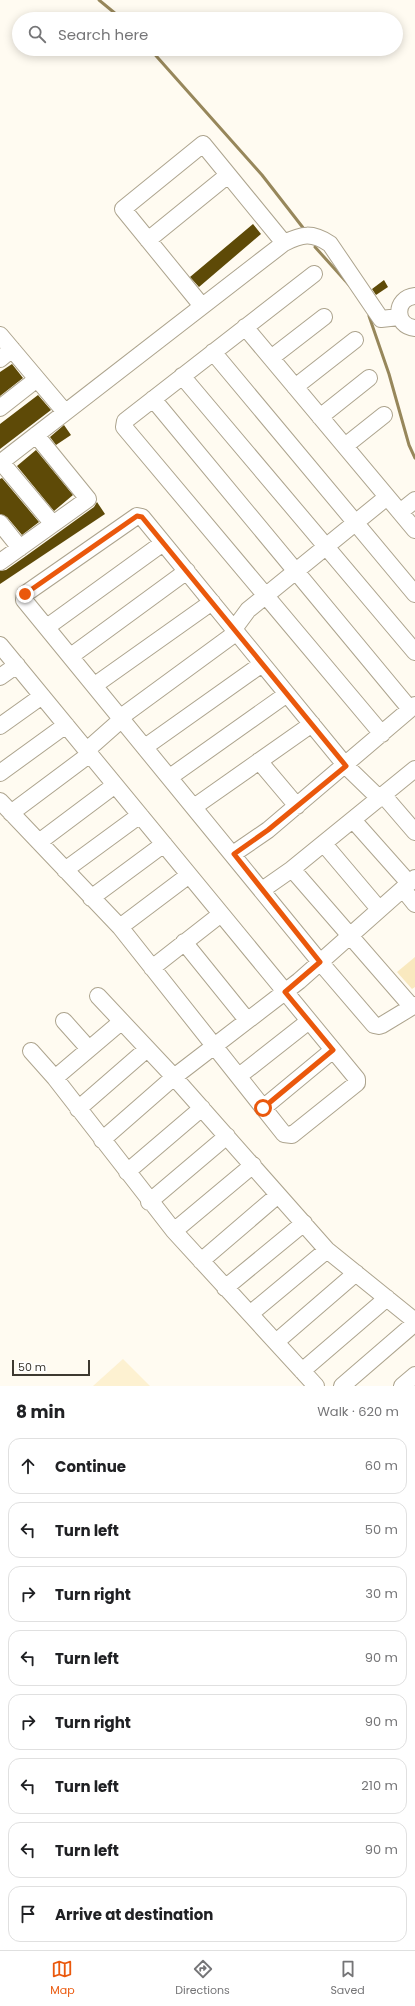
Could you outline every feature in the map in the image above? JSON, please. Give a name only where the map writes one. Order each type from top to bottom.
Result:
[{"type":"street","points":[[202,306],[123,209],[203,144],[284,243]]},
{"type":"street","points":[[148,240],[228,175]]},
{"type":"street","points":[[53,524],[0,463],[284,243],[304,236],[318,236],[330,244],[381,319],[399,317]]},
{"type":"street","points":[[314,274],[152,399],[125,421],[124,427],[382,734]]},
{"type":"street","points":[[415,296],[402,302],[398,312],[399,317],[406,326],[415,328]]},
{"type":"street","points":[[271,358],[324,317]]},
{"type":"street","points":[[245,327],[415,530]]},
{"type":"street","points":[[0,335],[6,354],[37,379],[65,412]]},
{"type":"street","points":[[295,387],[355,340]]},
{"type":"street","points":[[213,352],[415,594]]},
{"type":"street","points":[[182,376],[415,652]]},
{"type":"street","points":[[320,417],[369,378]]},
{"type":"street","points":[[0,408],[37,379]]},
{"type":"street","points":[[152,399],[296,572],[413,707],[346,766],[268,830],[234,854]]},
{"type":"street","points":[[345,446],[384,415]]},
{"type":"street","points":[[0,562],[88,499],[36,435]]},
{"type":"street","points":[[0,644],[42,696],[66,725],[88,752],[115,785],[357,1079],[354,1085],[292,1135],[284,1134],[120,928],[5,807],[88,752],[122,718],[235,631],[248,610],[387,497]]},
{"type":"street","points":[[400,512],[415,500]]},
{"type":"street","points":[[292,869],[349,937],[413,1006],[382,1025],[376,1026],[320,962],[234,854],[24,600],[25,594],[137,516],[142,517],[346,766],[413,826]]},
{"type":"street","points":[[0,523],[20,548]]},
{"type":"street","points":[[47,627],[163,543]]},
{"type":"street","points":[[71,656],[187,571]]},
{"type":"street","points":[[95,685],[212,602]]},
{"type":"street","points":[[145,747],[262,664]]},
{"type":"street","points":[[0,677],[17,665]]},
{"type":"street","points":[[170,777],[287,694]]},
{"type":"street","points":[[0,726],[42,696]]},
{"type":"street","points":[[194,807],[312,724]]},
{"type":"street","points":[[0,773],[66,725]]},
{"type":"street","points":[[259,761],[297,806]]},
{"type":"street","points":[[262,890],[324,844],[415,769]]},
{"type":"street","points":[[39,842],[115,785]]},
{"type":"street","points":[[65,870],[140,815]]},
{"type":"street","points":[[353,820],[409,883],[415,904]]},
{"type":"street","points":[[91,898],[164,844]]},
{"type":"street","points":[[324,844],[380,909]]},
{"type":"street","points":[[120,928],[189,875]]},
{"type":"street","points":[[102,1140],[174,1077],[285,992],[409,883]]},
{"type":"street","points":[[152,968],[221,914]]},
{"type":"street","points":[[184,942],[247,1020]]},
{"type":"street","points":[[98,996],[202,1108],[327,1250],[415,1322],[342,1386]]},
{"type":"street","points":[[64,1021],[89,1049]]},
{"type":"street","points":[[239,1076],[309,1021]]},
{"type":"street","points":[[55,1078],[122,1022]]},
{"type":"street","points":[[78,1109],[148,1049]]},
{"type":"street","points":[[263,1108],[333,1050]]},
{"type":"street","points":[[31,1051],[55,1078],[149,1202],[316,1386]]},
{"type":"street","points":[[126,1172],[202,1108]]},
{"type":"street","points":[[149,1202],[227,1136]]},
{"type":"street","points":[[174,1231],[253,1165]]},
{"type":"street","points":[[201,1261],[278,1195]]},
{"type":"street","points":[[226,1288],[304,1223]]},
{"type":"street","points":[[250,1314],[327,1250]]},
{"type":"street","points":[[276,1342],[356,1273]]},
{"type":"street","points":[[302,1371],[387,1298]]},
{"type":"street","points":[[402,1386],[415,1375]]},
{"type":"shaded area","points":[[415,957],[415,987],[412,989],[397,972]]},
{"type":"shaded area","points":[[123,1359],[150,1386],[93,1386]]},
{"type":"building","points":[[253,224],[261,234],[199,287],[190,277]]},
{"type":"building","points":[[384,280],[388,287],[376,295],[372,289]]},
{"type":"building","points":[[12,364],[23,378],[0,396],[0,372]]},
{"type":"building","points":[[38,395],[51,410],[0,449],[0,424]]},
{"type":"building","points":[[64,425],[71,435],[56,445],[50,437]]},
{"type":"building","points":[[36,450],[73,495],[54,511],[17,466]]},
{"type":"building","points":[[2,478],[39,522],[22,535],[7,517],[0,514],[0,479]]},
{"type":"building","points":[[97,502],[105,514],[0,584],[0,571],[6,570],[26,556],[94,507]]},
{"type":"waterway","points":[[99,0],[114,12]]},
{"type":"waterway","points":[[156,56],[262,175],[304,229]]},
{"type":"waterway","points":[[315,247],[350,286]]},
{"type":"waterway","points":[[369,316],[389,374],[409,445],[415,458]]},
{"type":"route","points":[[25,594],[137,516],[142,517],[346,766],[268,830],[234,854],[320,962],[299,982],[285,992],[333,1050],[263,1108]]}]
